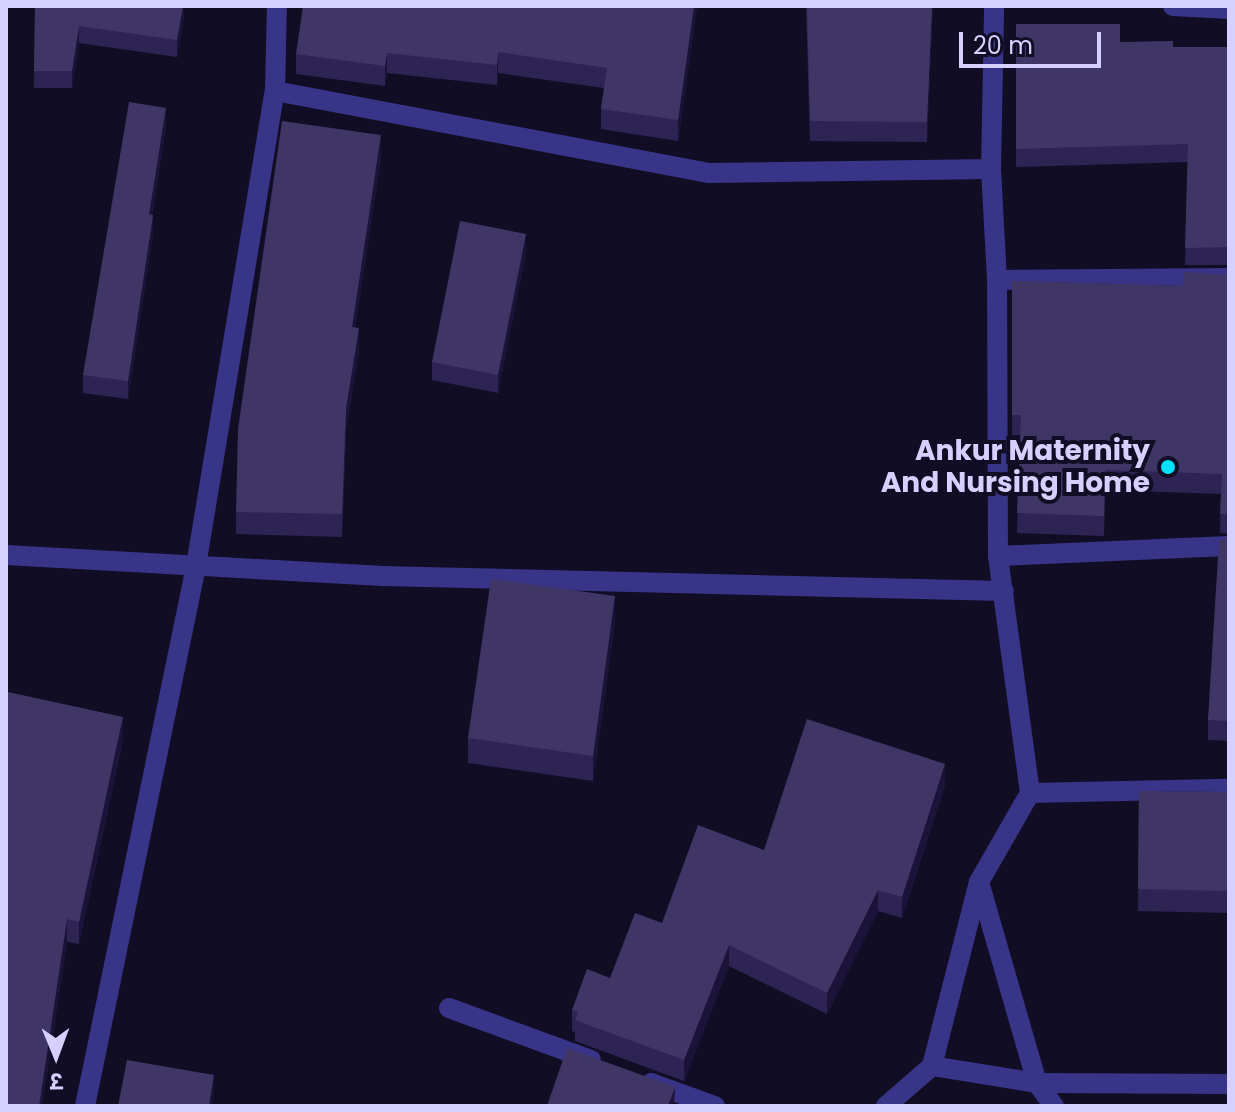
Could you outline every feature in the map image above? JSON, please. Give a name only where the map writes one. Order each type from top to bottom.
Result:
[{"type":"street","points":[[85,1106],[196,566],[275,91],[277,6]]},
{"type":"street","points":[[886,1106],[932,1066],[979,882],[1030,793],[998,556],[997,280],[991,169],[994,6]]},
{"type":"street","points":[[1173,6],[1229,9]]},
{"type":"street","points":[[275,91],[709,173],[991,169]]},
{"type":"street","points":[[997,280],[1229,278]]},
{"type":"street","points":[[998,556],[1229,546]]},
{"type":"street","points":[[6,555],[382,576],[1004,591]]},
{"type":"street","points":[[1030,793],[1229,789]]},
{"type":"street","points":[[979,882],[1037,1083],[1054,1106]]},
{"type":"street","points":[[449,1008],[715,1106]]},
{"type":"street","points":[[932,1066],[1037,1083],[1229,1084]]},
{"type":"building","points":[[35,6],[183,6],[177,40],[79,26],[72,71],[34,71]]},
{"type":"building","points":[[303,6],[694,6],[678,120],[601,109],[607,68],[498,52],[497,65],[387,53],[385,66],[296,54]]},
{"type":"building","points":[[807,6],[932,6],[927,122],[810,121]]},
{"type":"building","points":[[1016,24],[1120,24],[1120,42],[1173,41],[1173,47],[1229,47],[1229,247],[1185,248],[1188,144],[1016,149]]},
{"type":"building","points":[[129,102],[166,108],[128,381],[83,375]]},
{"type":"building","points":[[282,121],[381,135],[352,327],[359,328],[346,408],[342,514],[236,512],[238,429]]},
{"type":"building","points":[[460,221],[526,234],[498,375],[432,362]]},
{"type":"building","points":[[1184,272],[1229,275],[1229,514],[1220,514],[1222,474],[1105,470],[1104,516],[1017,513],[1021,415],[1012,415],[1012,281],[1183,286]]},
{"type":"building","points":[[1229,538],[1229,721],[1208,720],[1219,540]]},
{"type":"building","points":[[491,579],[615,596],[593,756],[468,738]]},
{"type":"building","points":[[8,692],[123,717],[79,922],[67,919],[39,1106],[6,1106]]},
{"type":"building","points":[[807,719],[945,764],[902,897],[878,890],[827,993],[729,945],[684,1060],[575,1020],[578,1012],[572,1010],[587,969],[610,978],[635,913],[662,923],[698,825],[764,850]]},
{"type":"building","points":[[1139,791],[1229,792],[1229,891],[1138,889]]},
{"type":"building","points":[[567,1048],[675,1087],[668,1106],[547,1106]]},
{"type":"building","points":[[127,1060],[214,1075],[209,1106],[118,1106]]},
{"type":"place","name":"Ankur Maternity And Nursing Home","points":[[1168,467]]}]
